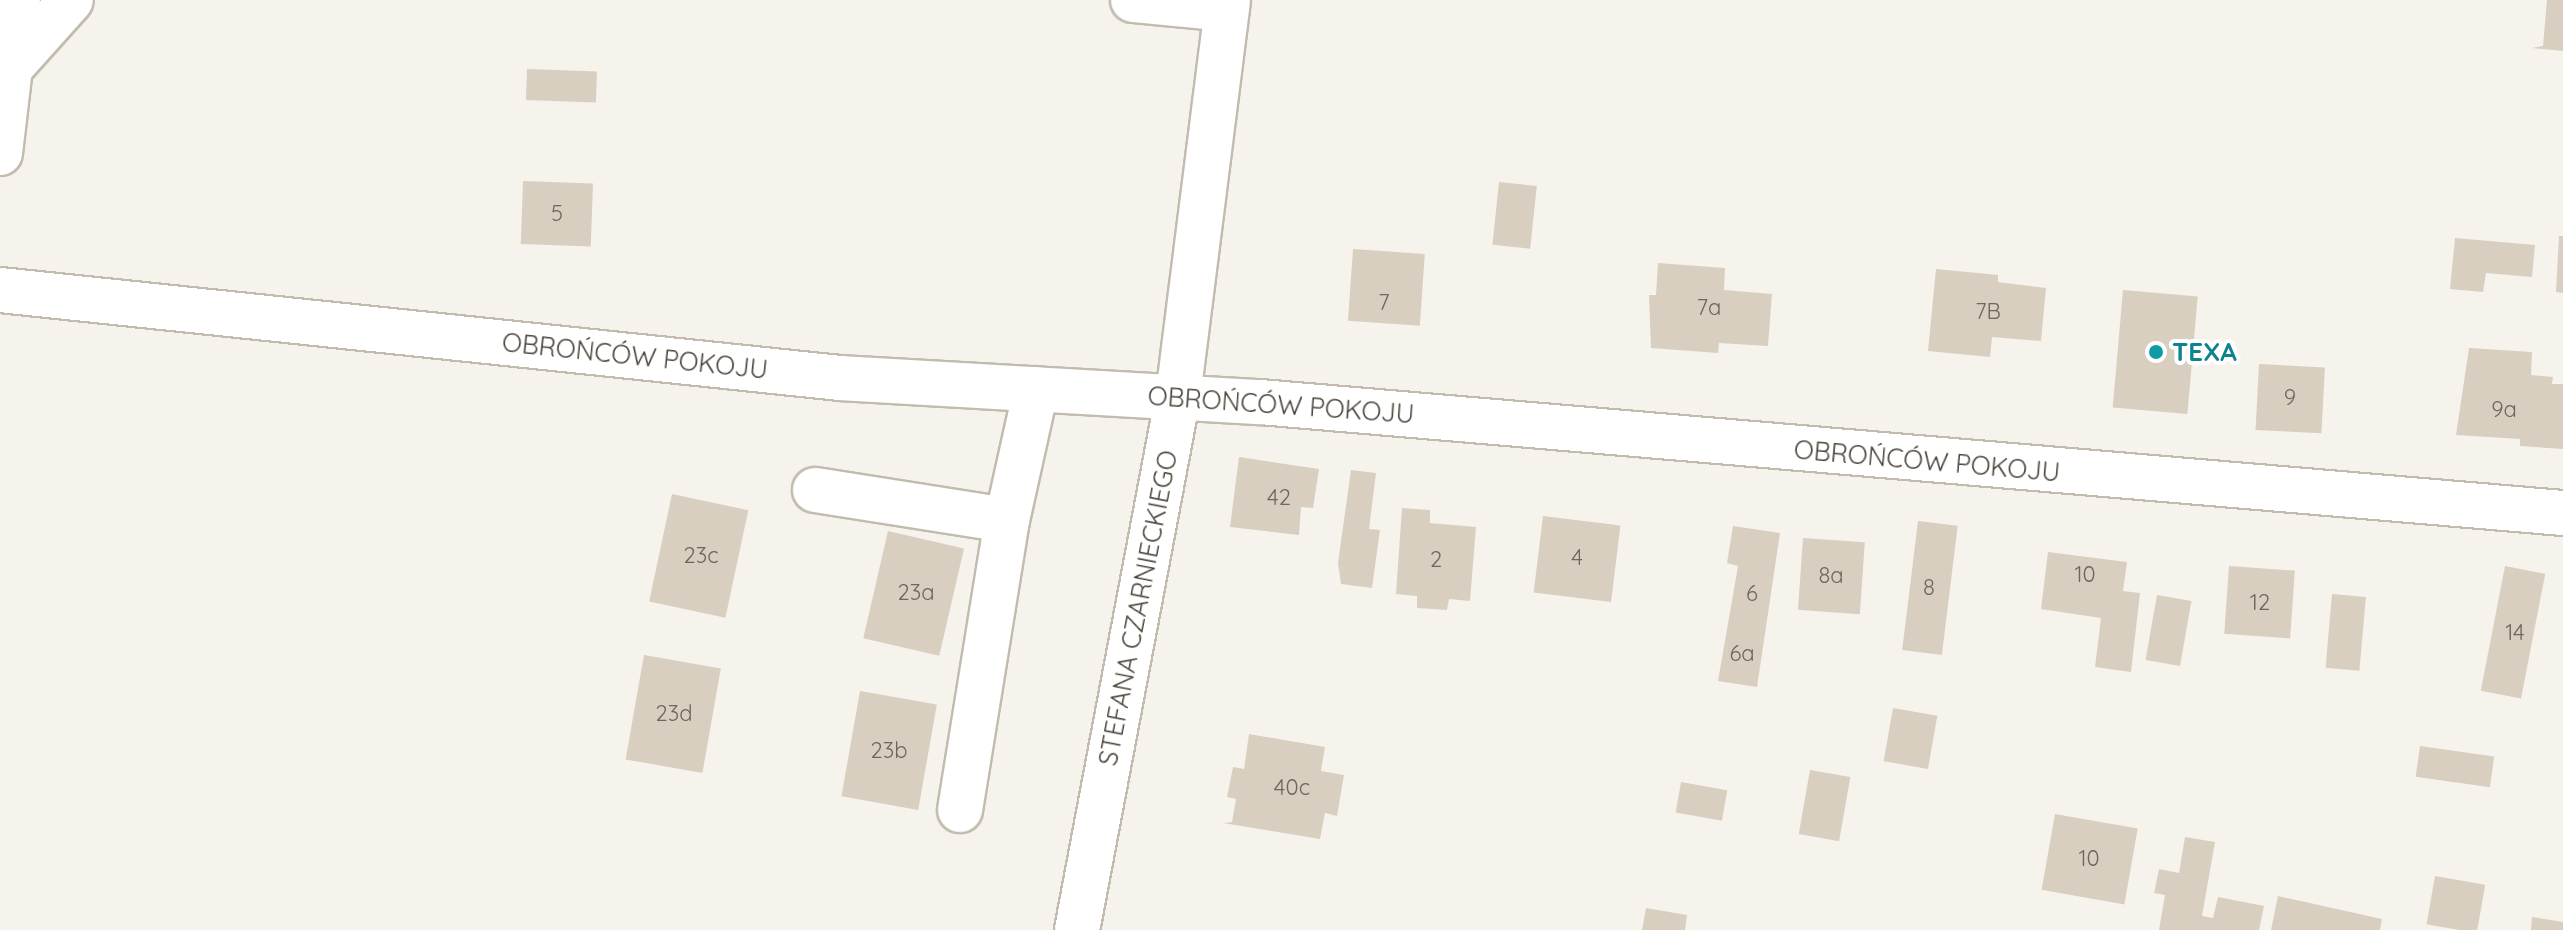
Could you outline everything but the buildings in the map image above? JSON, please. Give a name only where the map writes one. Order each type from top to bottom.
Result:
[{"type":"street","points":[[0,153],[18,0]]},
{"type":"street","points":[[10,68],[71,0]]},
{"type":"street","points":[[1133,0],[1227,5]]},
{"type":"street","name":"STEFANA CZARNIECKIEGO","points":[[1077,930],[1178,396],[1227,5]]},
{"type":"street","name":"OBROŃCÓW POKOJU","points":[[0,290],[840,378],[1178,396],[2563,513]]},
{"type":"street","points":[[960,810],[1007,520],[1036,389]]},
{"type":"street","points":[[815,490],[1007,520]]},
{"type":"place","name":"TEXA","points":[[2156,352]]}]
